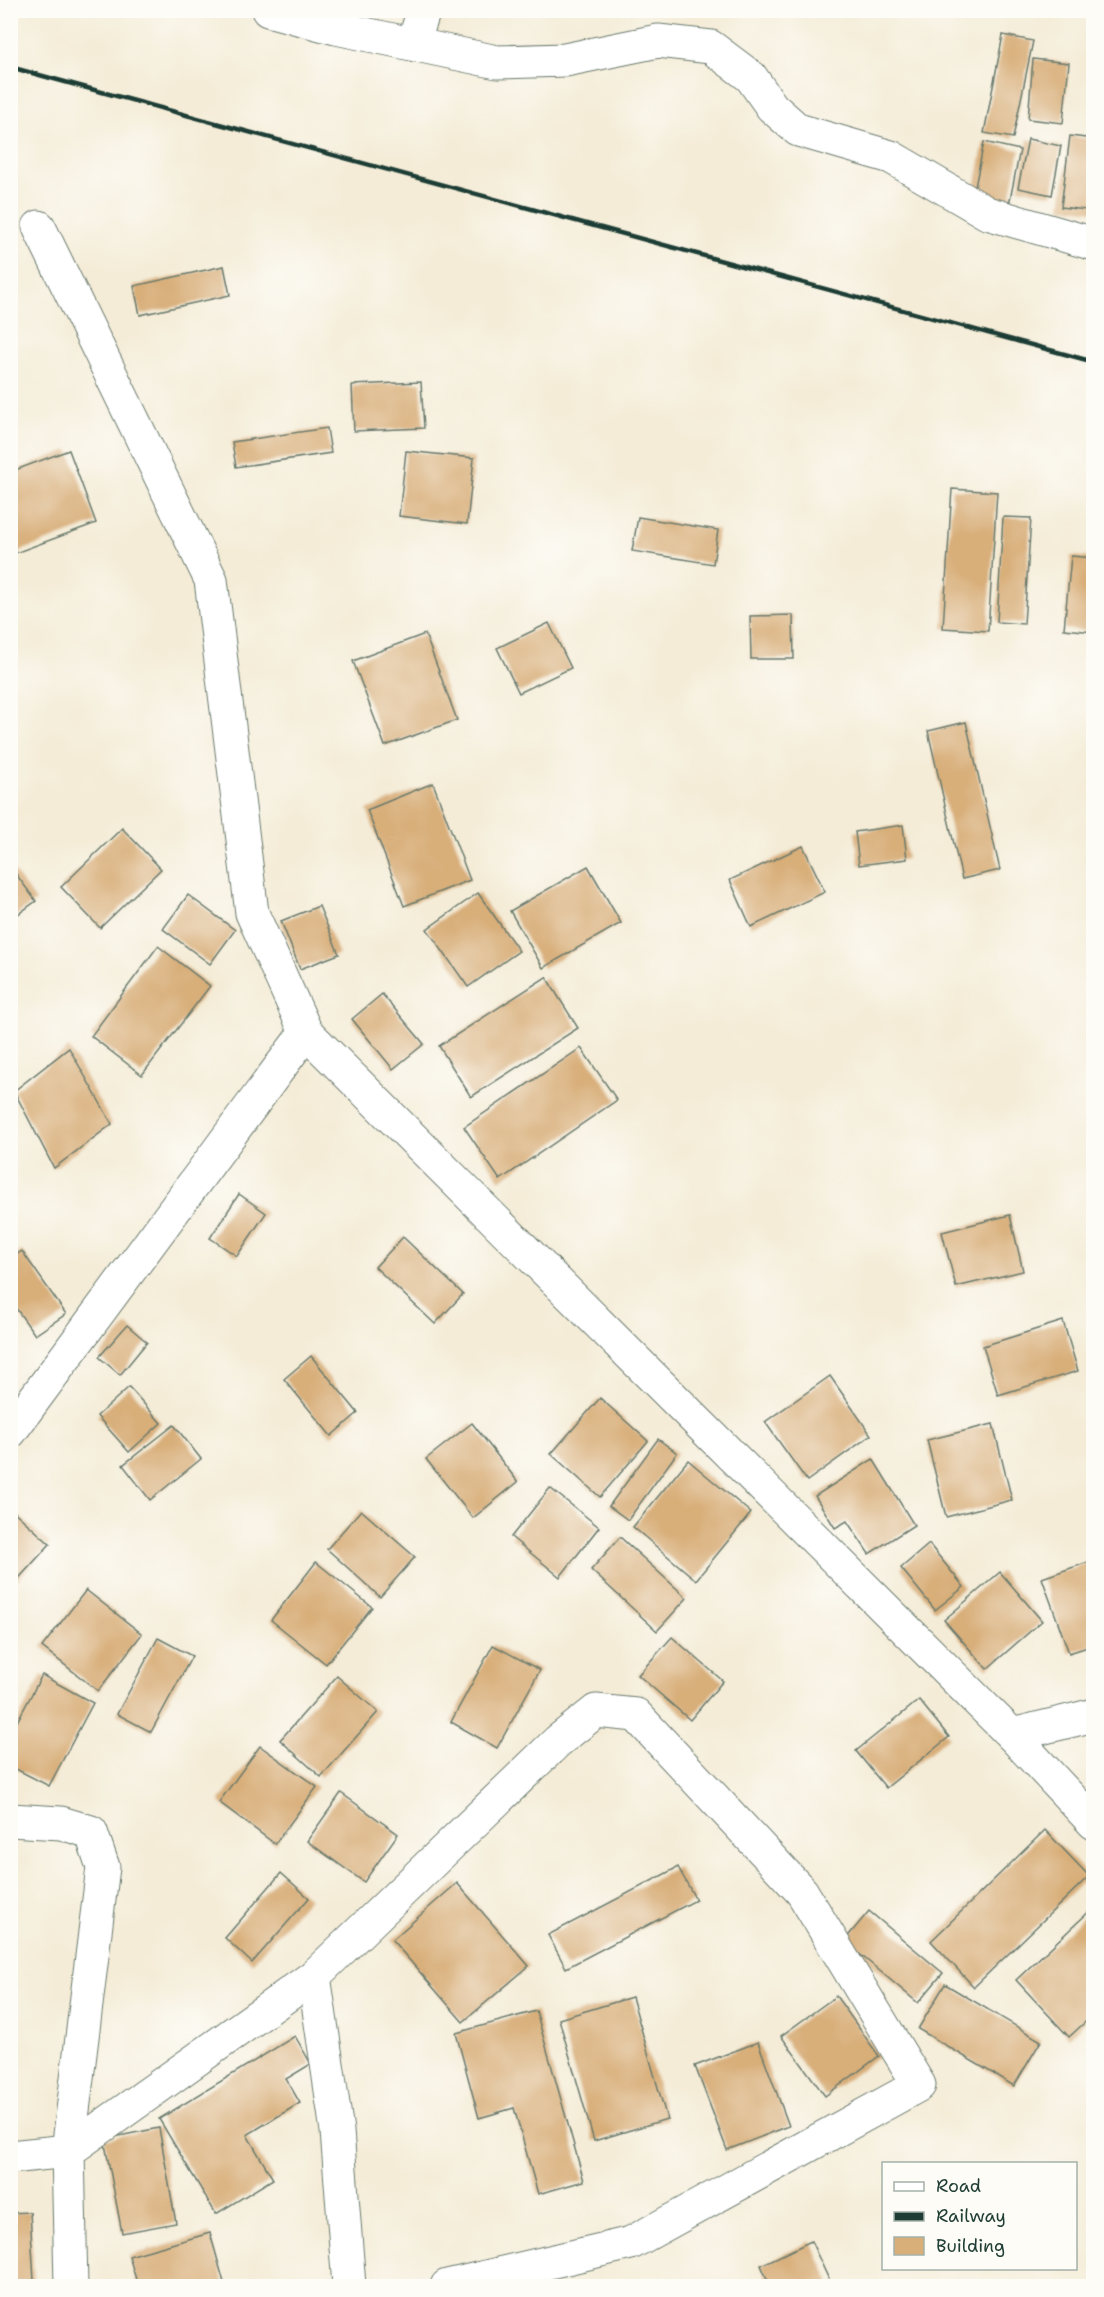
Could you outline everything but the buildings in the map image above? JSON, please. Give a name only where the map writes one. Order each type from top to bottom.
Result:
[{"type":"street","points":[[267,10],[336,28],[497,62],[565,60],[658,40],[711,47],[752,77],[772,107],[798,130],[891,157],[987,213],[1094,244]]},
{"type":"street","points":[[413,44],[424,10]]},
{"type":"street","points":[[39,227],[211,579],[252,913],[306,1032],[1012,1735],[1094,1823]]},
{"type":"street","points":[[10,1432],[306,1032]]},
{"type":"street","points":[[10,2157],[69,2151],[314,1976],[558,1742],[596,1712],[636,1715],[802,1892],[919,2085],[631,2243],[447,2286]]},
{"type":"street","points":[[1012,1735],[1094,1715]]},
{"type":"street","points":[[10,1820],[61,1824],[91,1832],[103,1867],[69,2151],[70,2286]]},
{"type":"street","points":[[314,1976],[337,2131],[349,2286]]},
{"type":"railway","points":[[10,67],[1094,362]]}]
